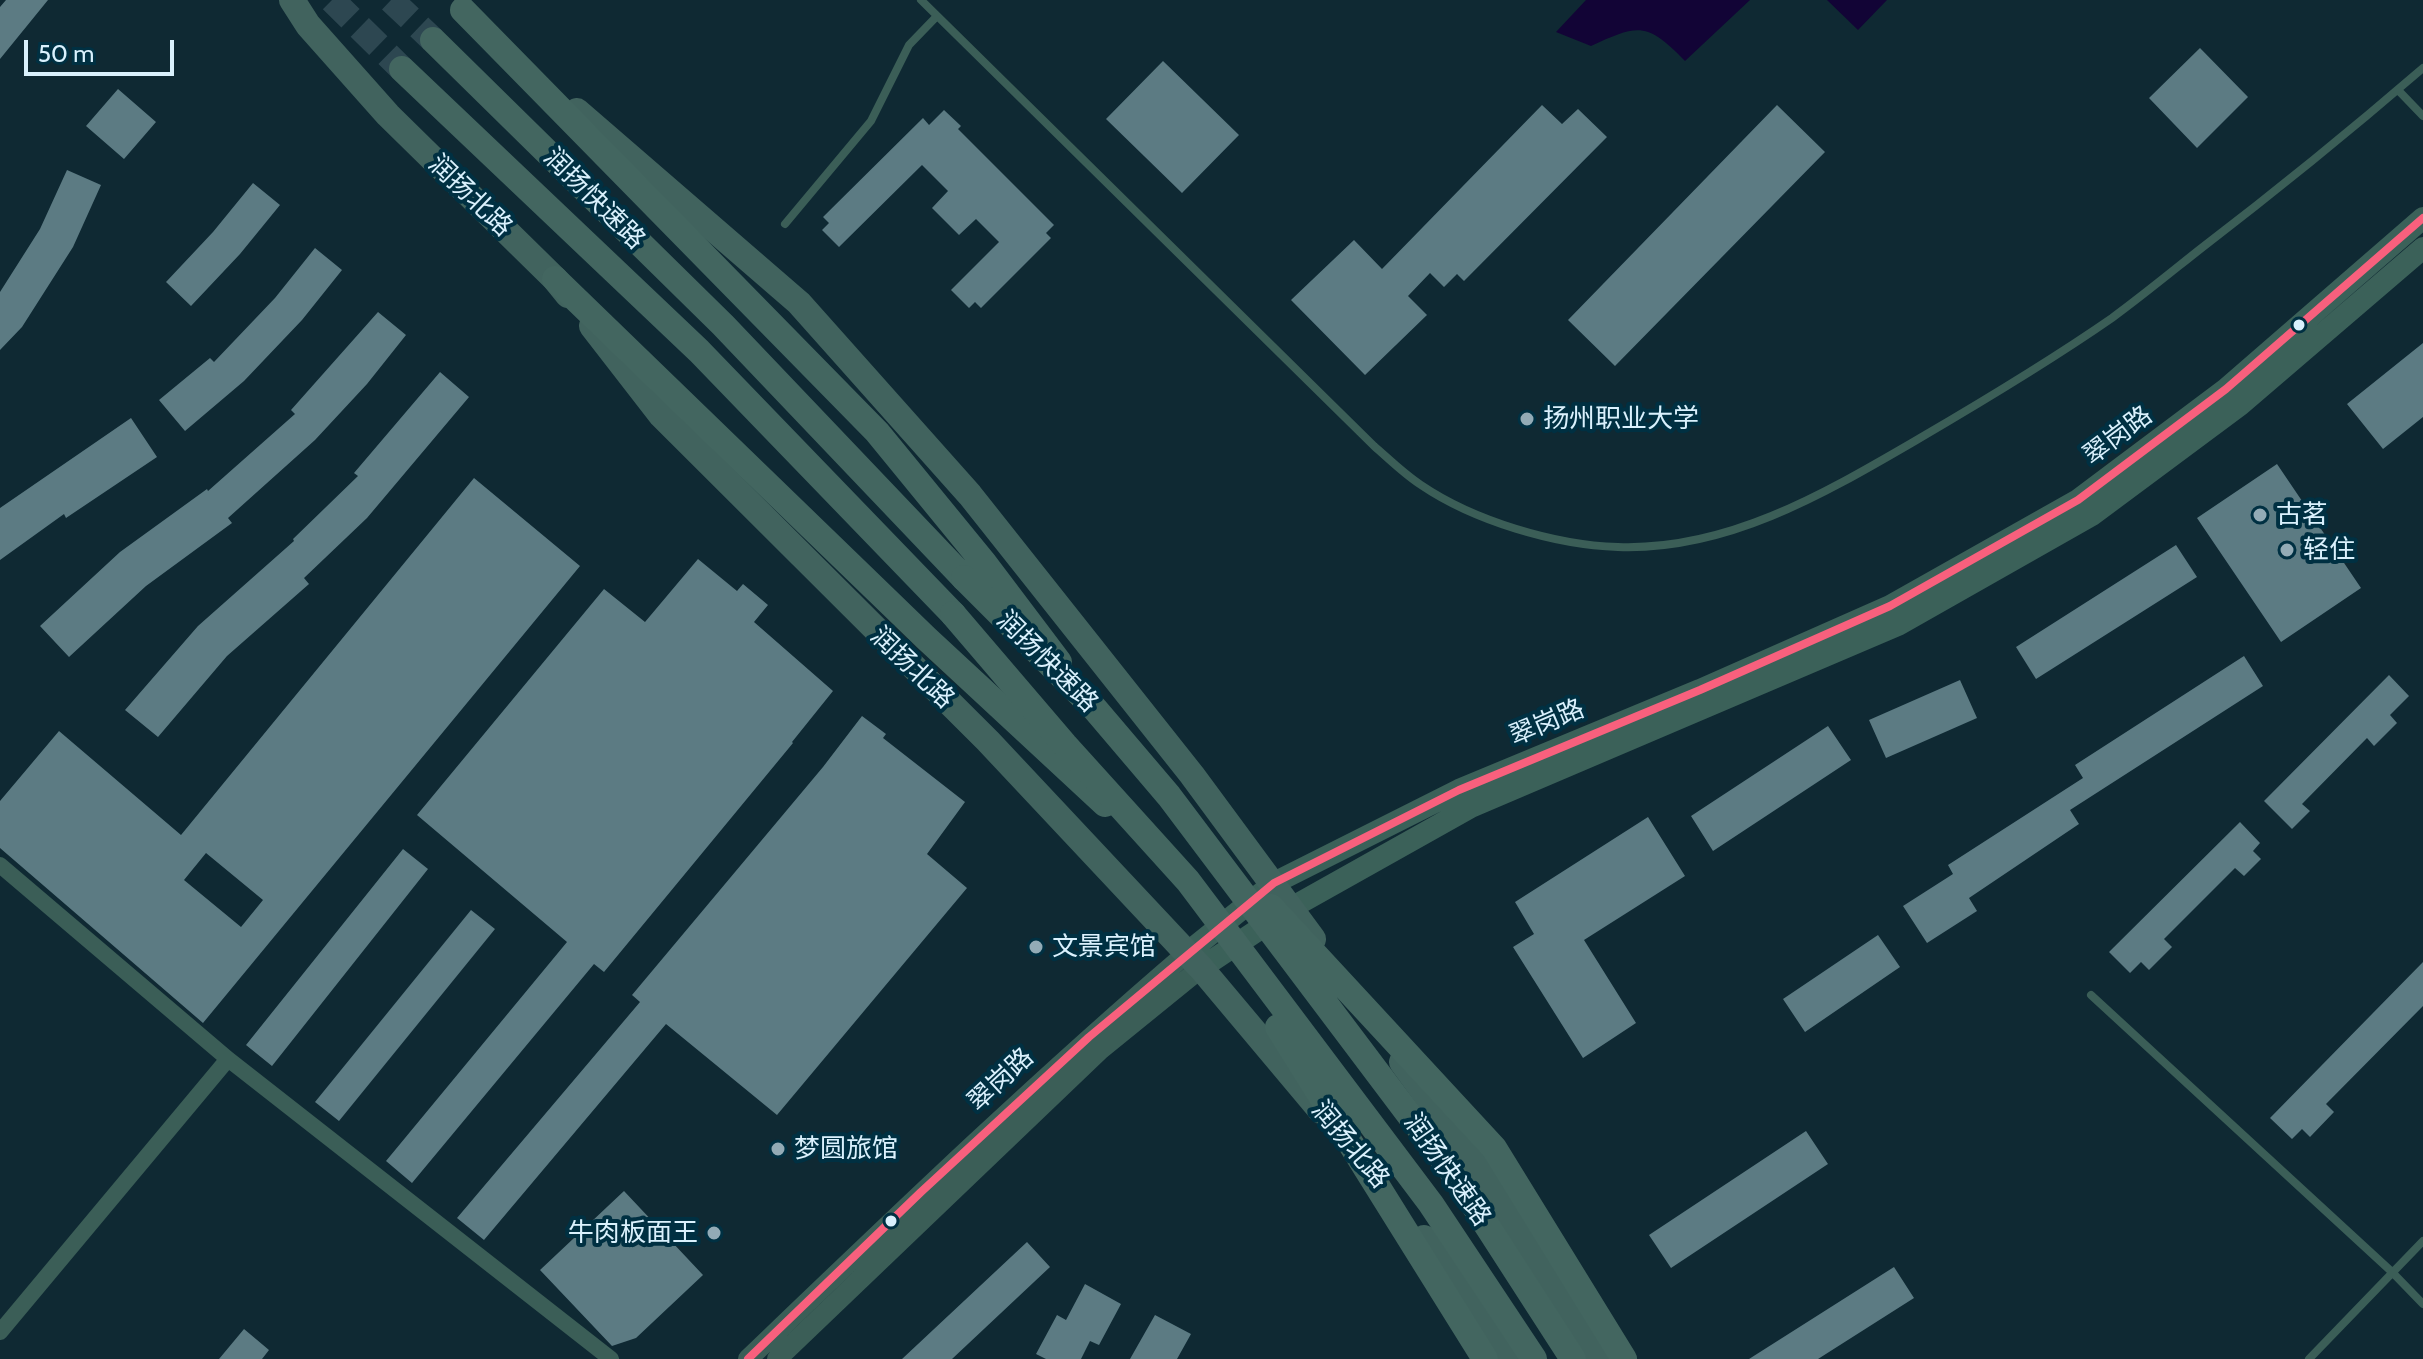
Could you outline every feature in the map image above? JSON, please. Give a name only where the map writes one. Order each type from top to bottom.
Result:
[{"type":"highway","points":[[456,5],[877,432],[975,571]]},
{"type":"highway","name":"润扬快速路","points":[[433,40],[975,571],[1095,709],[1169,796],[1453,1173],[1573,1359]]},
{"type":"highway","name":"润扬快速路","points":[[402,69],[699,351],[953,614],[1065,745],[1188,881],[1431,1204],[1534,1359]]},
{"type":"highway","points":[[555,279],[926,638],[1188,881],[1485,1359]]},
{"type":"highway","points":[[1169,796],[1494,1148],[1624,1359]]},
{"type":"main road","name":"润扬北路","points":[[292,0],[308,25],[388,115],[555,279],[661,415],[988,741],[1194,961],[1407,1214],[1506,1359]]},
{"type":"main road","points":[[456,5],[799,303],[970,495],[1274,883],[1477,1165],[1598,1359]]},
{"type":"main road","name":"翠岗路","points":[[1194,961],[1274,883],[1459,790],[1700,690],[1890,606],[2078,500],[2226,389],[2423,218]]},
{"type":"main road","name":"翠岗路","points":[[1194,961],[1471,807],[1898,625],[2092,515],[2240,405],[2423,248]]},
{"type":"street","points":[[0,865],[228,1059],[611,1359]]},
{"type":"street","name":"翠岗路","points":[[748,1359],[1089,1037],[1194,961]]},
{"type":"street","name":"翠岗路","points":[[777,1359],[1194,961]]},
{"type":"street","points":[[0,1332],[228,1059]]},
{"type":"lane","points":[[921,0],[1374,446],[1421,486],[1517,530],[1565,542],[1620,547],[1683,542],[1752,526],[1849,479],[1986,399],[2112,318],[2298,174],[2423,68]]},
{"type":"lane","points":[[785,224],[871,121],[909,45],[937,16]]},
{"type":"lane","points":[[2398,90],[2423,116]]},
{"type":"lane","points":[[2091,995],[2423,1304]]},
{"type":"lane","points":[[2309,1359],[2423,1241]]},
{"type":"shaded area","points":[[1586,0],[1750,0],[1685,61],[1651,33],[1632,31],[1591,46],[1556,32]]},
{"type":"shaded area","points":[[1827,0],[1887,0],[1858,30]]},
{"type":"building","points":[[6,0],[48,0],[0,59],[0,7]]},
{"type":"building","points":[[2200,48],[2248,97],[2197,148],[2149,98]]},
{"type":"building","points":[[1163,61],[1239,135],[1182,193],[1106,119]]},
{"type":"building","points":[[118,89],[156,122],[124,159],[86,126]]},
{"type":"building","points":[[1542,105],[1562,124],[1578,109],[1607,137],[1464,281],[1457,274],[1444,287],[1430,273],[1408,296],[1427,315],[1365,375],[1291,300],[1354,240],[1382,269]]},
{"type":"building","points":[[1777,105],[1825,152],[1615,366],[1568,320]]},
{"type":"building","points":[[944,110],[961,126],[958,129],[1054,225],[1046,233],[1051,238],[981,308],[975,302],[969,308],[951,290],[999,242],[976,219],[959,235],[932,208],[948,191],[922,165],[839,247],[822,230],[829,223],[823,217],[923,118],[929,125]]},
{"type":"building","points":[[67,170],[101,185],[73,247],[22,327],[0,350],[0,292],[40,229]]},
{"type":"building","points":[[253,183],[280,205],[191,306],[166,282]]},
{"type":"building","points":[[315,248],[342,270],[302,320],[244,381],[185,431],[159,400],[210,358],[214,362],[275,298]]},
{"type":"building","points":[[378,312],[406,335],[367,384],[315,440],[228,518],[232,523],[146,586],[69,657],[40,626],[120,552],[208,491],[295,414],[291,410]]},
{"type":"building","points":[[2423,343],[2423,417],[2383,449],[2347,404]]},
{"type":"building","points":[[440,372],[469,397],[367,518],[304,578],[309,584],[227,656],[158,737],[125,710],[198,626],[294,541],[358,476],[354,473]]},
{"type":"building","points":[[131,418],[157,457],[66,518],[64,514],[0,560],[0,508]]},
{"type":"building","points":[[2277,464],[2361,588],[2281,642],[2197,518]]},
{"type":"building","points":[[474,478],[580,566],[203,1023],[0,848],[0,801],[59,731],[181,835]],"holes":[[[206,853],[263,900],[241,927],[184,880]]]},
{"type":"building","points":[[2176,545],[2197,577],[2036,679],[2016,647]]},
{"type":"building","points":[[698,559],[737,591],[743,584],[768,605],[754,622],[833,691],[604,972],[594,964],[412,1183],[386,1161],[567,942],[417,815],[604,589],[645,622]]},
{"type":"building","points":[[2244,656],[2263,686],[2070,810],[2079,824],[1969,898],[1977,911],[1927,943],[1903,906],[1953,874],[1948,865],[2083,778],[2075,765]]},
{"type":"building","points":[[2389,675],[2409,696],[2390,715],[2397,723],[2374,746],[2367,738],[2302,804],[2310,811],[2292,829],[2264,801]]},
{"type":"building","points":[[1960,680],[1977,718],[1886,758],[1869,720]]},
{"type":"building","points":[[862,716],[886,734],[883,738],[965,802],[927,854],[967,888],[777,1115],[666,1024],[484,1240],[457,1218],[640,1002],[632,995]]},
{"type":"building","points":[[1828,726],[1851,760],[1713,851],[1691,816]]},
{"type":"building","points":[[1648,817],[1685,876],[1584,940],[1636,1023],[1583,1058],[1513,947],[1534,934],[1515,902]]},
{"type":"building","points":[[2240,822],[2260,843],[2253,851],[2261,859],[2244,876],[2235,868],[2164,939],[2172,947],[2149,970],[2141,962],[2130,973],[2109,952]]},
{"type":"building","points":[[403,849],[428,869],[272,1066],[246,1045]]},
{"type":"building","points":[[471,910],[495,929],[339,1121],[315,1102]]},
{"type":"building","points":[[1878,935],[1900,967],[1805,1032],[1783,999]]},
{"type":"building","points":[[2423,962],[2423,1006],[2326,1104],[2334,1112],[2310,1137],[2302,1129],[2292,1139],[2270,1118]]},
{"type":"building","points":[[1806,1131],[1828,1164],[1671,1268],[1649,1235]]},
{"type":"building","points":[[624,1191],[703,1275],[636,1338],[612,1346],[540,1270]]},
{"type":"building","points":[[1027,1242],[1050,1267],[952,1359],[902,1359]]},
{"type":"building","points":[[1894,1267],[1914,1298],[1818,1359],[1749,1359]]},
{"type":"building","points":[[1085,1284],[1121,1304],[1099,1345],[1090,1341],[1081,1359],[1046,1359],[1036,1354],[1057,1315],[1066,1320]]},
{"type":"building","points":[[1155,1315],[1191,1334],[1177,1359],[1130,1359]]},
{"type":"building","points":[[244,1329],[269,1350],[262,1359],[219,1359]]},
{"type":"tunnel","points":[[332,0],[402,69]]},
{"type":"tunnel","points":[[391,0],[433,40]]},
{"type":"transit line","points":[[748,1359],[921,1192],[1089,1037],[1274,883],[1459,790],[1700,690],[1890,606],[2078,500],[2226,389],[2423,218]]},
{"type":"place","name":"扬州职业大学","points":[[1527,419]]},
{"type":"place","name":"古茗","points":[[2260,515]]},
{"type":"place","name":"轻住","points":[[2287,550]]},
{"type":"place","name":"文景宾馆","points":[[1036,947]]},
{"type":"place","name":"梦圆旅馆","points":[[778,1149]]},
{"type":"place","name":"牛肉板面王","points":[[714,1233]]}]
